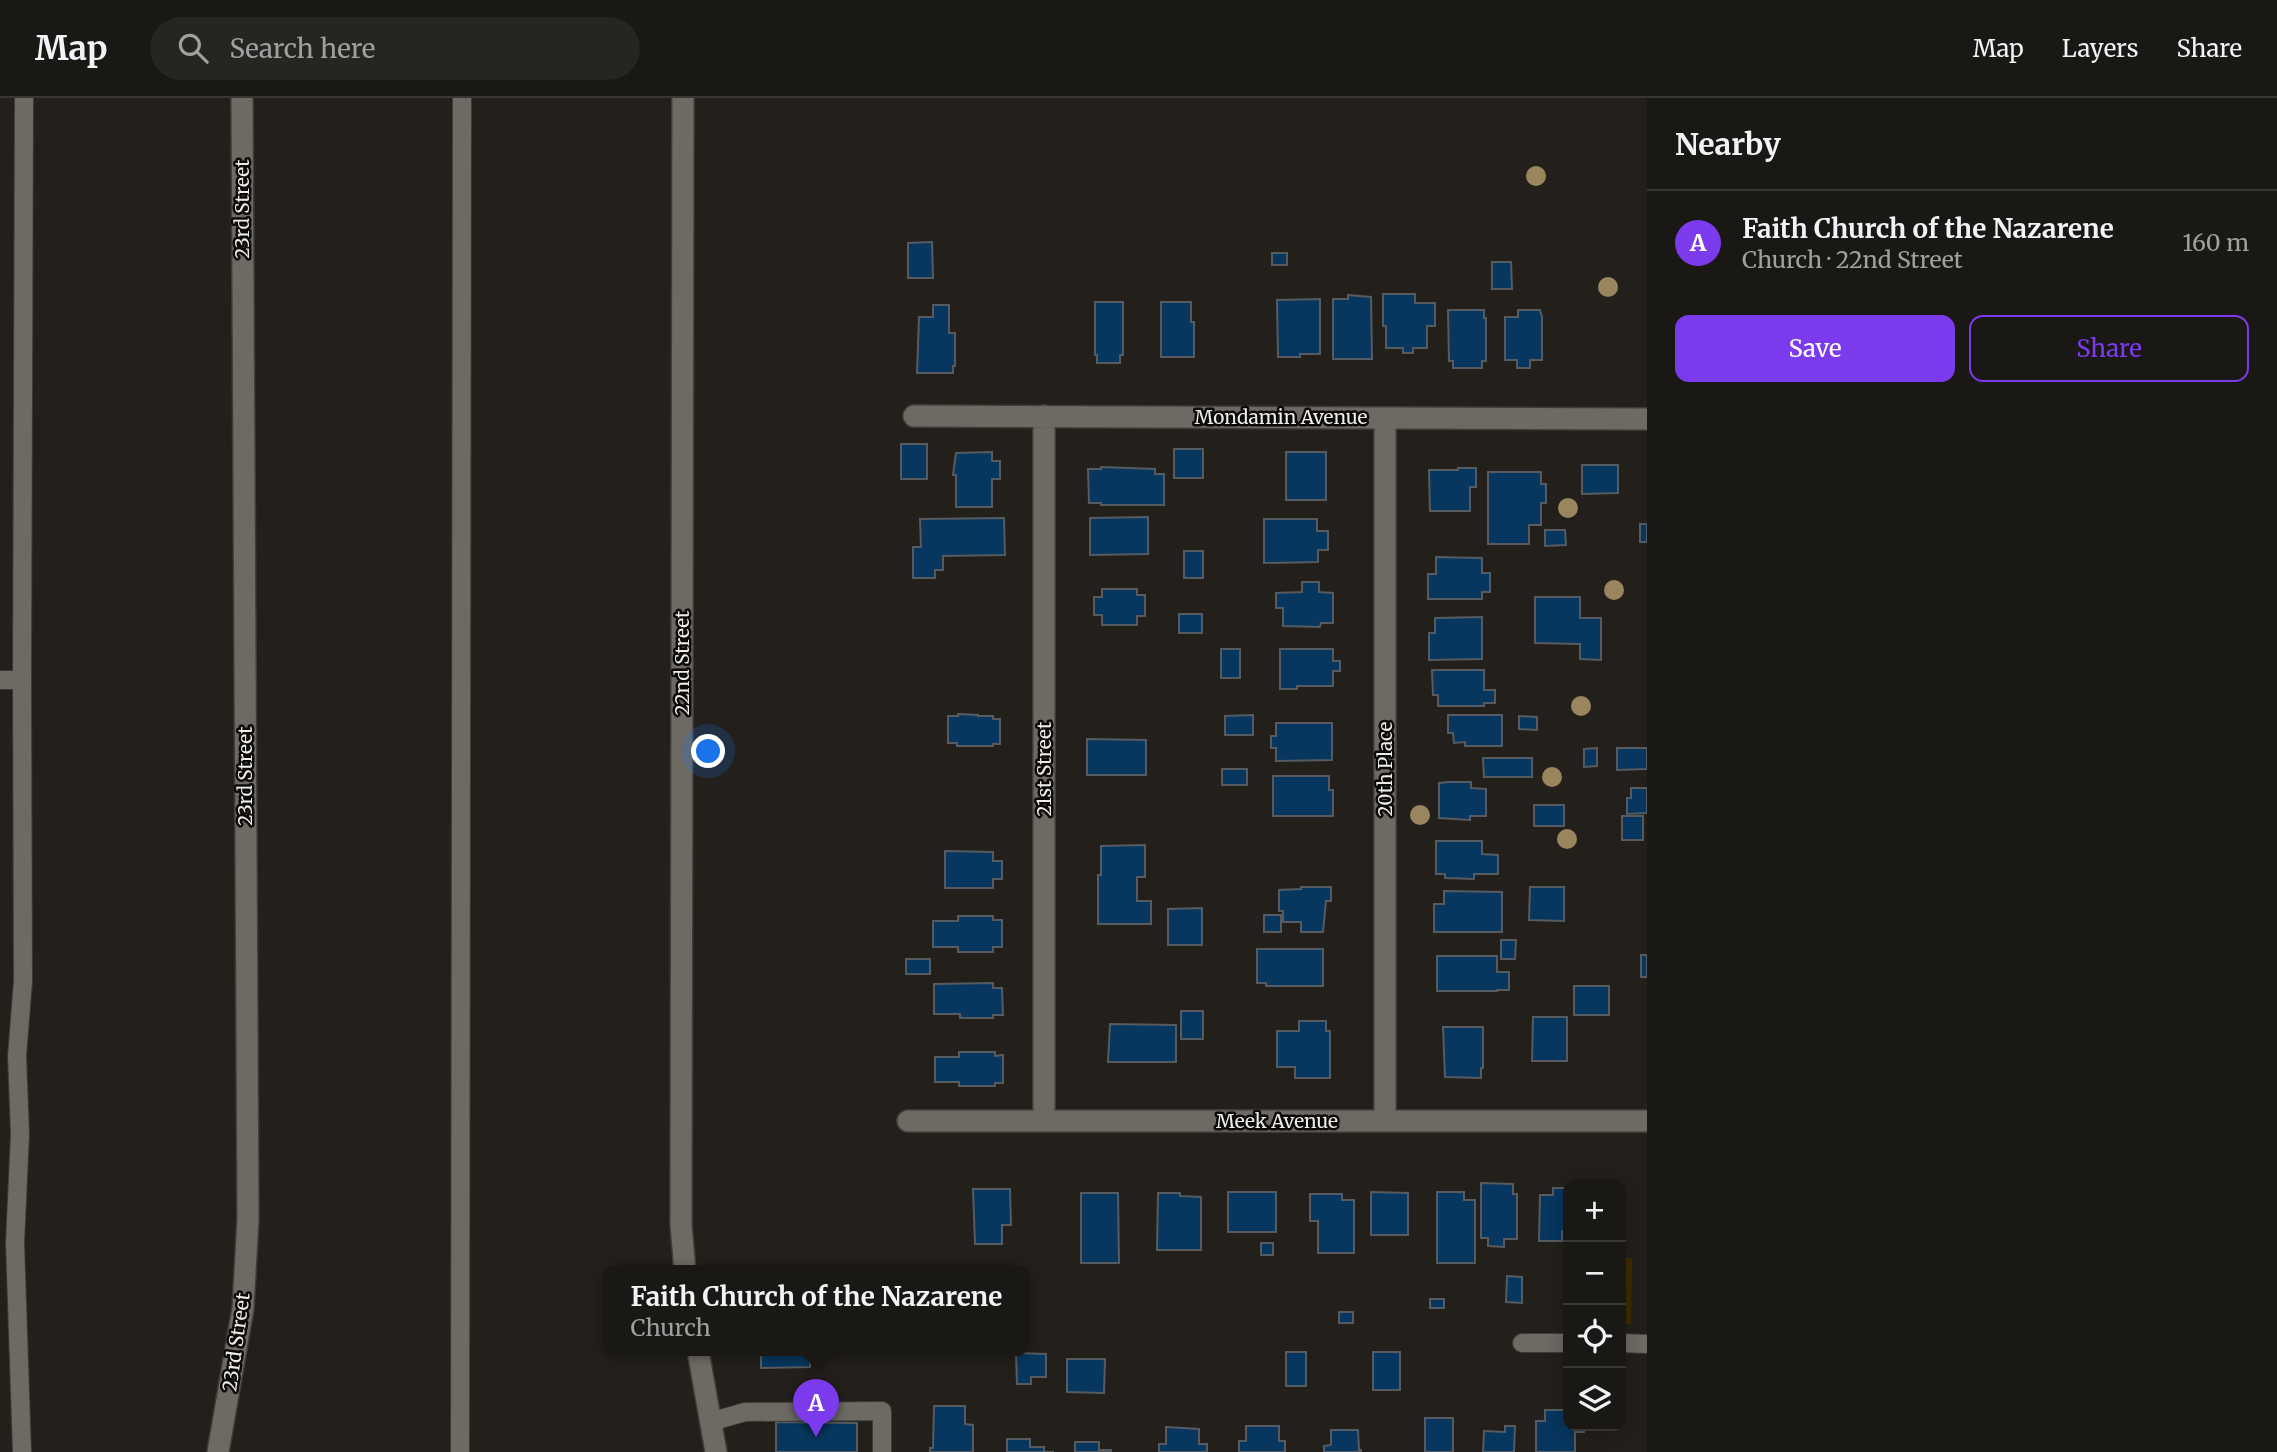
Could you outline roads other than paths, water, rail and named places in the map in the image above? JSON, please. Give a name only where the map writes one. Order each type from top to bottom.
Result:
[{"type":"street","name":"23rd Street","points":[[218,1452],[243,1308],[248,1219],[242,98]]},
{"type":"street","name":"22nd Street","points":[[683,98],[681,1225],[684,1265]]},
{"type":"street","name":"Mondamin Avenue","points":[[914,416],[1647,419]]},
{"type":"street","name":"21st Street","points":[[1044,416],[1044,1121]]},
{"type":"street","name":"20th Place","points":[[1385,418],[1385,1121]]},
{"type":"street","name":"Meek Avenue","points":[[908,1121],[1647,1121]]},
{"type":"street","points":[[699,1356],[716,1452]]},
{"type":"lane","points":[[22,1452],[15,1243],[20,1133],[18,1056],[23,981],[24,98]]},
{"type":"lane","points":[[460,1452],[462,98]]},
{"type":"lane","points":[[0,680],[23,680]]},
{"type":"lane","points":[[1522,1343],[1563,1343]]},
{"type":"lane","points":[[1626,1343],[1647,1344]]},
{"type":"lane","points":[[710,1422],[745,1412],[882,1411],[882,1452]]},
{"type":"place","name":"Faith Church of the Nazarene","points":[[816,1437]]}]
